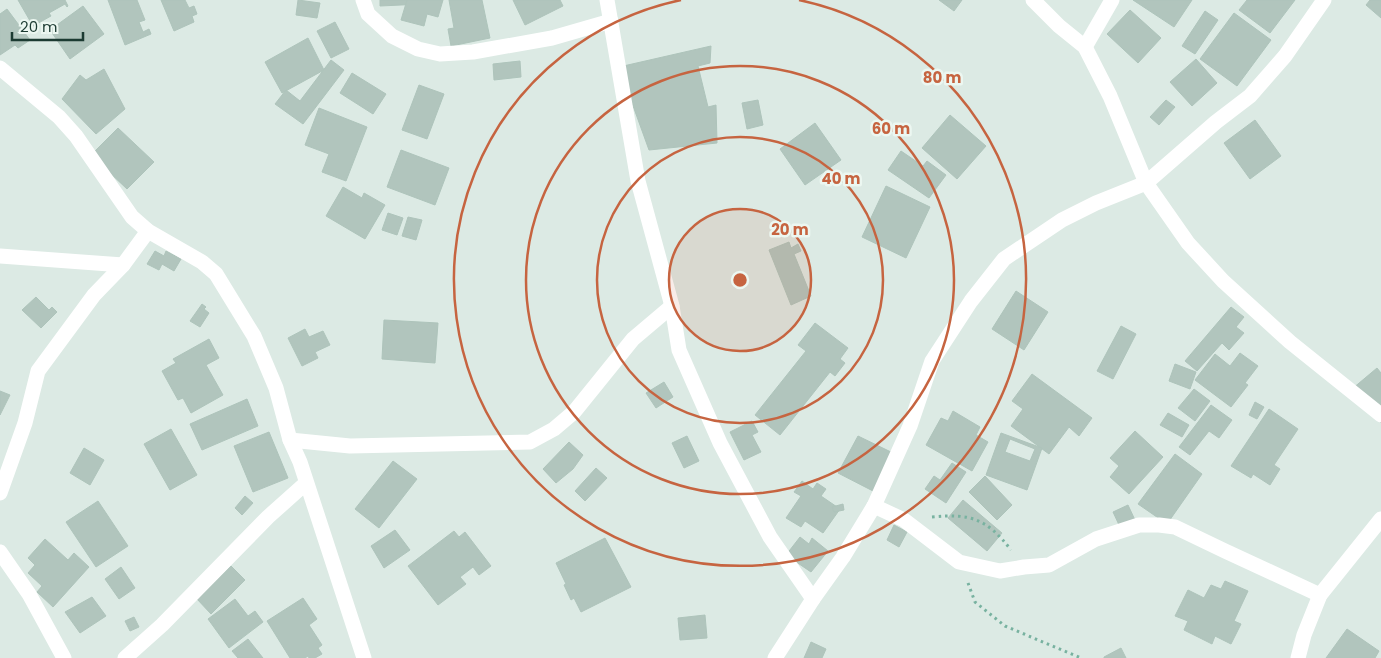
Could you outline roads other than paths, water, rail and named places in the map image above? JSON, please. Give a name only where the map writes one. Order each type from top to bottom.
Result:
[{"type":"street","points":[[363,0],[368,14],[392,36],[418,49],[440,54],[473,52],[552,38],[611,21]]},
{"type":"street","points":[[607,0],[638,181],[672,306],[679,350],[720,443],[770,537],[813,599]]},
{"type":"street","points":[[1033,0],[1059,26],[1085,47],[1110,96],[1146,183],[1188,243],[1223,281],[1290,342],[1381,416]]},
{"type":"street","points":[[1085,47],[1112,0]]},
{"type":"street","points":[[775,658],[842,558],[874,506],[910,426],[932,361],[971,301],[1004,259],[1062,220],[1096,203],[1146,183],[1216,122],[1250,96],[1285,56],[1324,0]]},
{"type":"street","points":[[0,68],[59,117],[76,136],[132,217],[148,231],[202,262],[216,274],[221,282],[254,336],[276,388],[290,440],[300,462],[364,658]]},
{"type":"street","points":[[0,493],[25,423],[38,371],[94,295],[123,265],[148,231]]},
{"type":"street","points":[[0,256],[123,265]]},
{"type":"street","points":[[290,440],[350,446],[530,442],[554,429],[574,412],[633,339],[672,306]]},
{"type":"street","points":[[125,658],[162,626],[268,517],[306,482]]},
{"type":"street","points":[[874,506],[904,520],[959,562],[1000,571],[1024,566],[1049,565],[1096,539],[1139,525],[1159,525],[1176,527],[1225,552],[1320,594]]},
{"type":"street","points":[[1298,658],[1304,635],[1320,594],[1381,519]]},
{"type":"street","points":[[0,552],[29,594],[64,658]]}]
